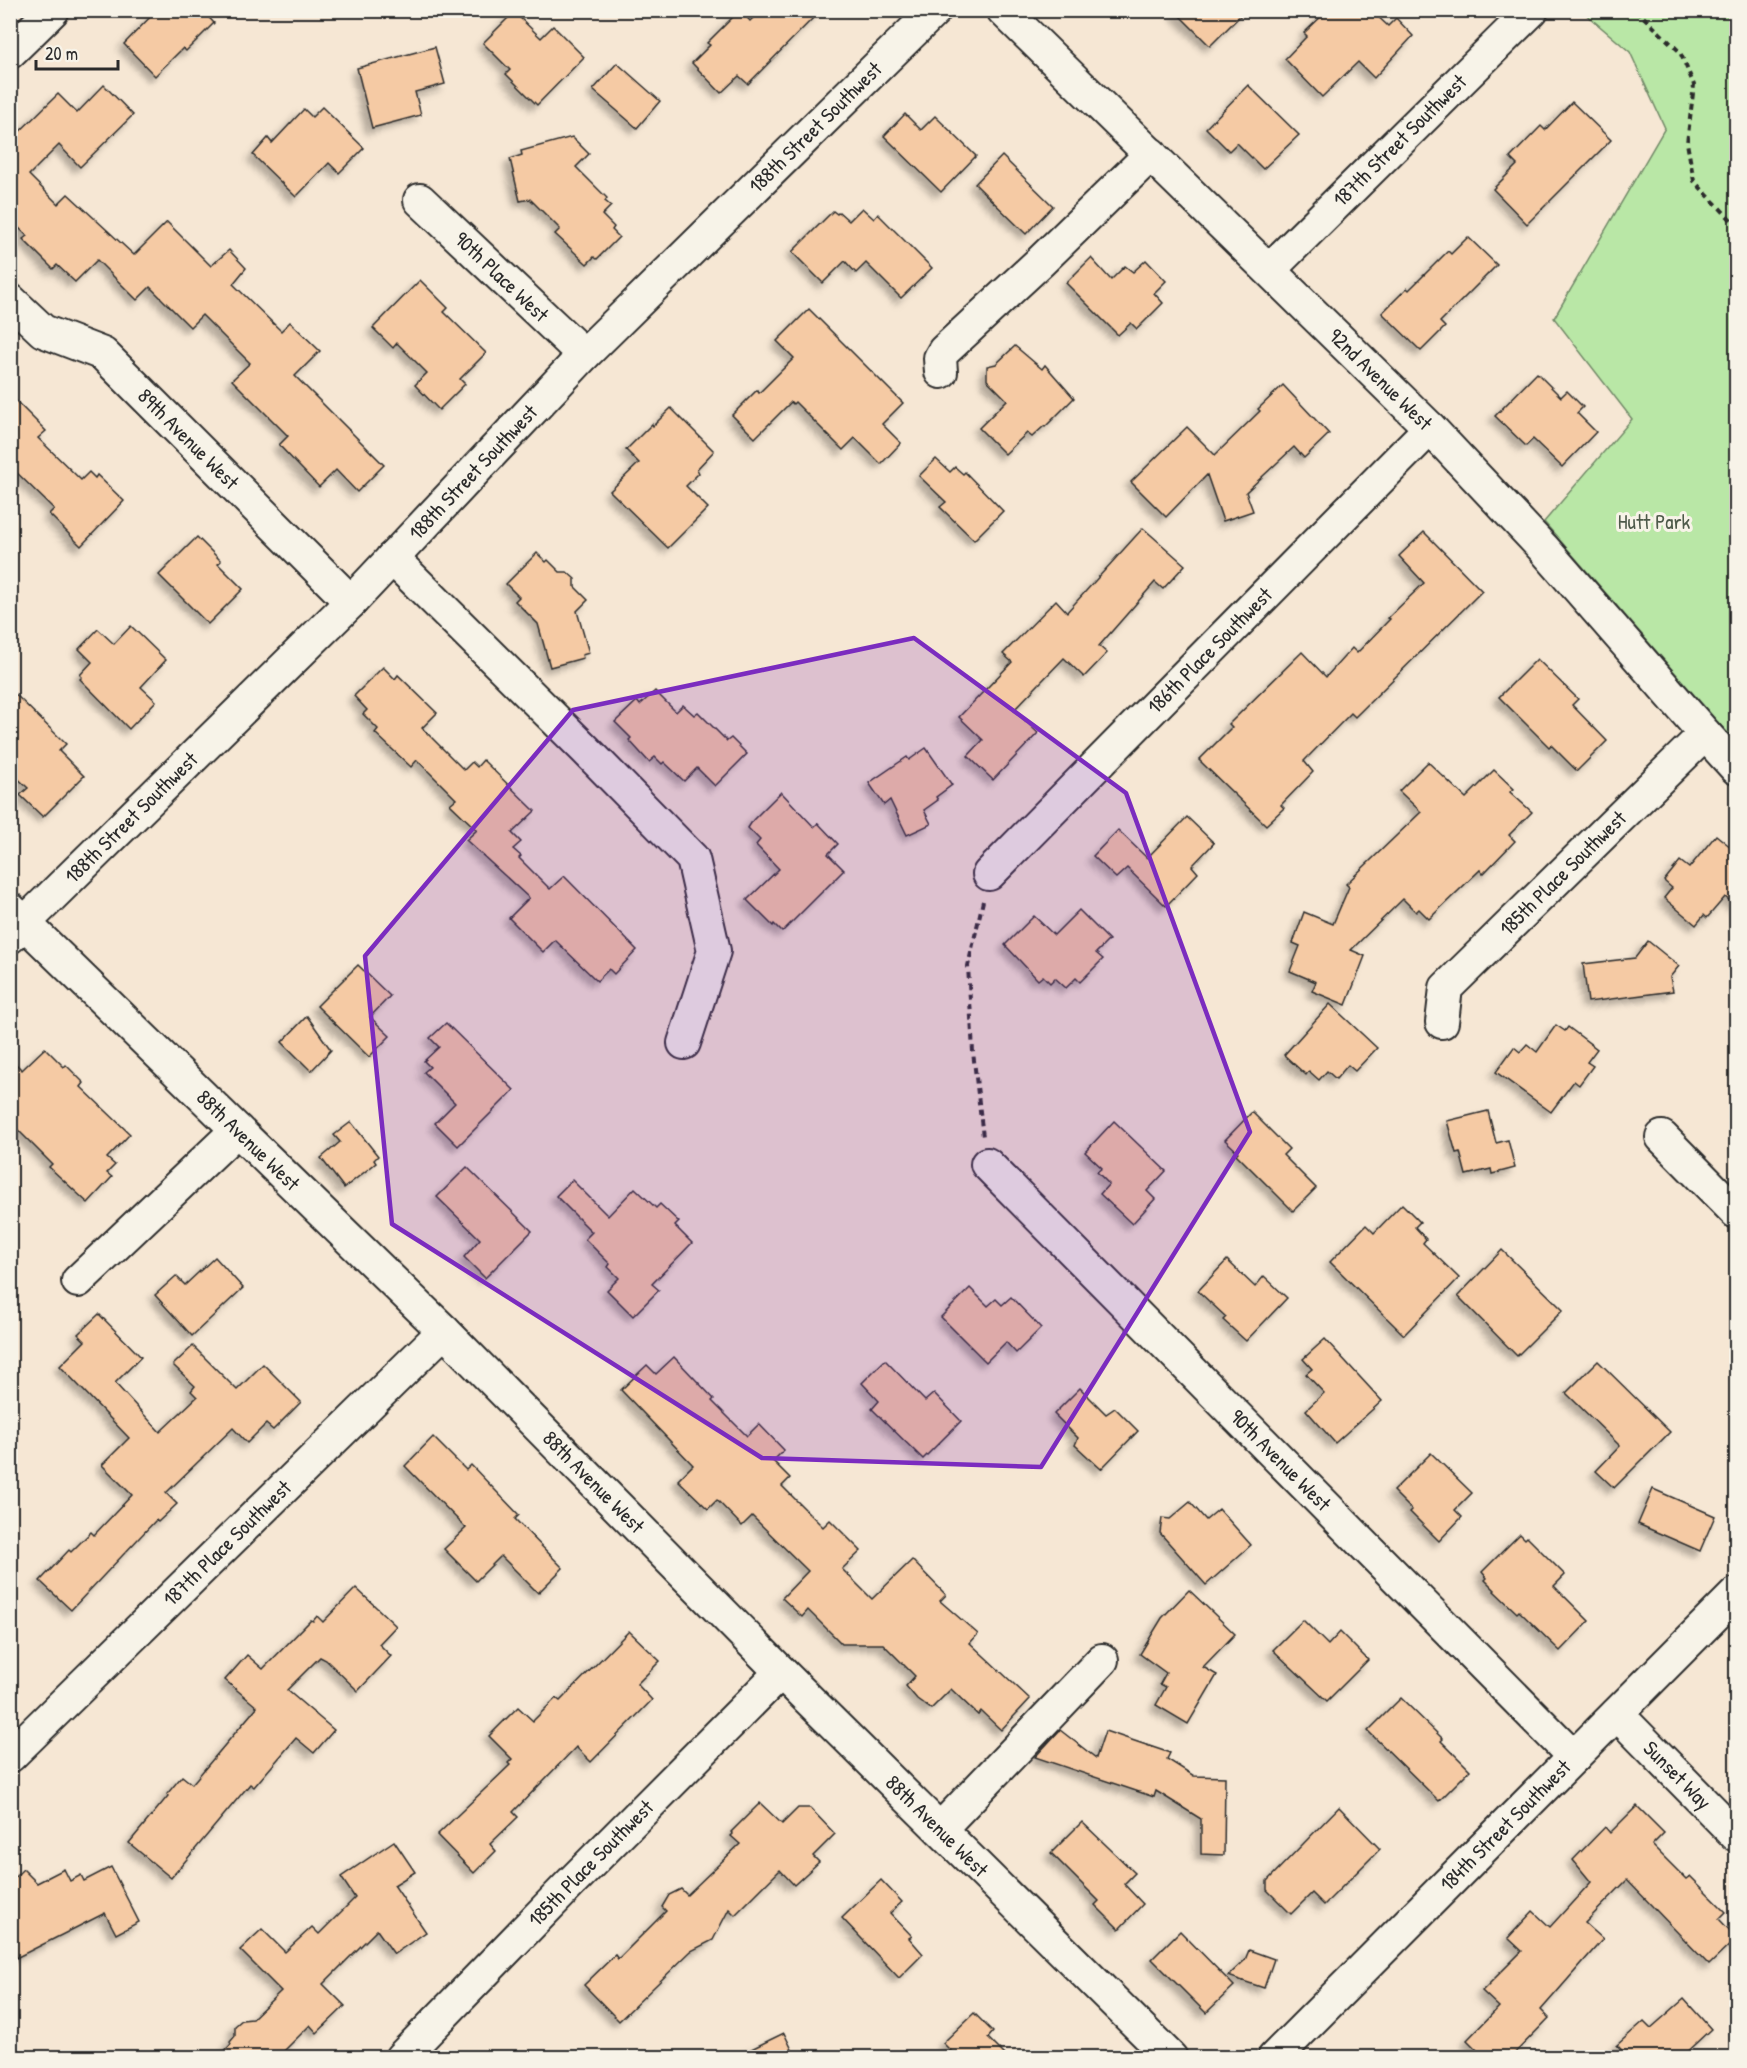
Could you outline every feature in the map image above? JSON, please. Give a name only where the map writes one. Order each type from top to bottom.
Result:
[{"type":"street","points":[[10,52],[53,10]]},
{"type":"street","name":"188th Street Southwest","points":[[15,923],[351,602],[584,355],[935,10]]},
{"type":"street","name":"92nd Avenue West","points":[[1003,10],[1430,428],[1544,549],[1737,768]]},
{"type":"street","name":"187th Street Southwest","points":[[1269,270],[1532,10]]},
{"type":"street","points":[[940,372],[940,358],[944,351],[1040,262],[1150,154]]},
{"type":"street","name":"90th Place West","points":[[420,200],[584,355]]},
{"type":"street","name":"89th Avenue West","points":[[10,300],[43,331],[103,354],[351,602]]},
{"type":"street","name":"186th Place Southwest","points":[[989,874],[1430,428]]},
{"type":"street","points":[[392,558],[693,859],[714,951],[684,1043]]},
{"type":"street","name":"185th Place Southwest","points":[[1442,1022],[1446,988],[1705,734]]},
{"type":"street","name":"88th Avenue West","points":[[15,923],[237,1130],[444,1331],[781,1672],[1171,2058]]},
{"type":"street","points":[[78,1281],[237,1130]]},
{"type":"street","points":[[1662,1137],[1737,1212]]},
{"type":"street","name":"90th Avenue West","points":[[987,1164],[1574,1757]]},
{"type":"street","name":"187th Place Southwest","points":[[10,1756],[444,1331]]},
{"type":"street","name":"184th Street Southwest","points":[[1274,2058],[1737,1594]]},
{"type":"street","points":[[940,1829],[1102,1660]]},
{"type":"street","name":"185th Place Southwest","points":[[401,2058],[781,1672]]},
{"type":"street","name":"Sunset Way","points":[[1617,1714],[1737,1836]]},
{"type":"path","points":[[1635,10],[1680,52],[1694,85],[1687,143],[1694,181],[1737,225]]},
{"type":"path","points":[[987,1164],[973,1052],[968,966],[989,874]]},
{"type":"highlighted area","points":[[914,638],[1126,793],[1250,1132],[1041,1467],[762,1458],[392,1224],[365,956],[573,710]]},
{"type":"green space","name":"Hutt Park","points":[[1582,11],[1736,11],[1736,743],[1544,522],[1632,419],[1554,318],[1665,128],[1630,52]]},
{"type":"building","points":[[157,10],[202,10],[214,23],[186,51],[183,48],[155,76],[124,44]]},
{"type":"building","points":[[740,10],[750,21],[761,10],[821,10],[748,84],[739,76],[721,93],[692,63],[710,45],[707,43]]},
{"type":"building","points":[[1174,10],[1246,10],[1210,46]]},
{"type":"building","points":[[1328,10],[1372,11],[1388,26],[1396,18],[1413,36],[1374,78],[1358,62],[1322,97],[1285,59],[1307,36],[1304,33]]},
{"type":"building","points":[[514,12],[541,38],[553,26],[584,57],[537,105],[506,74],[510,70],[483,43]]},
{"type":"building","points":[[435,47],[445,84],[415,92],[421,115],[372,128],[357,68]]},
{"type":"building","points":[[617,63],[660,101],[637,128],[593,90]]},
{"type":"building","points":[[104,85],[133,115],[80,167],[59,145],[29,175],[58,204],[68,194],[134,255],[167,222],[211,266],[229,250],[246,268],[233,284],[281,331],[290,322],[320,351],[295,376],[384,465],[357,492],[336,470],[319,487],[279,445],[288,436],[232,380],[250,363],[202,315],[190,327],[150,287],[137,300],[97,260],[75,282],[57,265],[53,269],[23,239],[27,236],[10,219],[10,141],[58,94],[77,113]]},
{"type":"building","points":[[1248,85],[1299,135],[1263,169],[1237,143],[1229,151],[1206,128]]},
{"type":"building","points":[[1572,102],[1611,140],[1527,224],[1493,189],[1517,165],[1510,158],[1541,126],[1545,130]]},
{"type":"building","points":[[322,107],[364,148],[339,173],[329,163],[296,197],[253,155],[268,138],[272,143],[304,109],[312,117]]},
{"type":"building","points":[[905,114],[921,130],[935,116],[976,156],[941,192],[884,136]]},
{"type":"building","points":[[572,137],[589,154],[576,167],[607,198],[605,201],[611,206],[602,215],[614,227],[612,230],[619,237],[597,259],[594,257],[587,264],[555,234],[560,229],[530,199],[520,201],[510,159],[522,155],[521,151]]},
{"type":"building","points":[[1002,156],[1053,206],[1026,234],[975,184]]},
{"type":"building","points":[[862,208],[874,219],[878,214],[932,268],[901,298],[866,263],[856,273],[845,261],[823,283],[792,252],[833,211],[837,214],[839,212],[849,221]]},
{"type":"building","points":[[1468,237],[1497,265],[1440,322],[1445,327],[1421,351],[1382,313],[1448,251],[1451,254]]},
{"type":"building","points":[[1091,258],[1111,280],[1125,266],[1133,272],[1146,260],[1166,281],[1154,293],[1163,303],[1137,329],[1131,323],[1118,335],[1066,283]]},
{"type":"building","points":[[420,280],[448,308],[444,312],[486,353],[460,379],[465,384],[439,410],[415,385],[427,373],[397,343],[393,348],[373,328]]},
{"type":"building","points":[[809,309],[903,403],[882,424],[901,443],[881,464],[855,438],[843,450],[795,402],[793,404],[791,402],[755,438],[732,415],[757,390],[759,393],[794,358],[777,341]]},
{"type":"building","points":[[1015,346],[1042,369],[1045,365],[1074,398],[1045,427],[1032,437],[1027,433],[1005,454],[979,428],[1007,400],[987,380],[987,366],[996,364]]},
{"type":"building","points":[[1537,373],[1561,397],[1567,391],[1583,407],[1577,413],[1596,432],[1562,467],[1533,439],[1526,446],[1495,416]]},
{"type":"building","points":[[1283,385],[1329,434],[1304,458],[1294,447],[1246,492],[1253,511],[1223,521],[1207,475],[1166,517],[1131,482],[1187,427],[1215,455]]},
{"type":"building","points":[[10,395],[46,431],[38,438],[81,480],[89,472],[95,478],[97,475],[124,501],[81,546],[49,514],[54,509],[10,466]]},
{"type":"building","points":[[671,408],[714,451],[697,469],[699,473],[686,486],[708,508],[668,548],[610,491],[639,463],[626,450]]},
{"type":"building","points":[[936,459],[950,472],[955,467],[963,474],[965,472],[1003,511],[974,540],[940,507],[946,502],[919,476]]},
{"type":"building","points":[[1143,528],[1185,565],[1163,589],[1155,582],[1099,646],[1107,653],[1084,677],[1064,658],[1014,710],[1038,733],[993,780],[968,756],[983,740],[959,717],[1012,662],[1003,654],[1056,600],[1067,612]]},
{"type":"building","points":[[1424,532],[1482,591],[1355,717],[1351,713],[1304,761],[1313,772],[1281,805],[1284,808],[1266,825],[1199,760],[1232,727],[1229,724],[1302,652],[1326,677],[1352,648],[1357,653],[1390,619],[1388,618],[1424,583],[1399,556]]},
{"type":"building","points":[[197,537],[221,561],[218,564],[243,589],[208,624],[159,575]]},
{"type":"building","points":[[537,553],[560,572],[567,572],[575,579],[575,587],[588,600],[577,611],[589,653],[582,655],[583,658],[550,667],[538,624],[515,601],[519,597],[506,584]]},
{"type":"building","points":[[131,626],[166,660],[141,687],[156,701],[129,729],[80,679],[82,677],[80,675],[92,662],[79,649],[98,629],[114,644]]},
{"type":"building","points":[[1537,659],[1578,699],[1572,705],[1607,741],[1577,771],[1551,745],[1549,747],[1499,697]]},
{"type":"building","points":[[383,667],[395,679],[398,675],[437,713],[422,728],[464,770],[472,762],[477,767],[483,760],[535,811],[512,833],[521,842],[513,849],[550,889],[564,876],[637,950],[614,974],[609,969],[597,981],[555,940],[543,952],[509,918],[529,898],[466,840],[477,830],[450,804],[456,799],[417,760],[411,767],[375,733],[378,729],[363,714],[367,710],[354,696]]},
{"type":"building","points":[[10,689],[66,744],[59,751],[84,776],[43,817],[20,795],[28,788],[10,771]]},
{"type":"building","points":[[655,691],[676,712],[683,705],[694,715],[698,712],[727,741],[731,738],[747,754],[715,786],[697,768],[684,781],[664,762],[662,764],[655,757],[649,762],[629,740],[631,738],[615,722],[637,701],[640,705]]},
{"type":"building","points":[[926,748],[952,785],[936,797],[938,800],[924,810],[931,824],[907,835],[890,800],[884,805],[869,783],[907,757],[909,760]]},
{"type":"building","points":[[1428,762],[1466,798],[1494,770],[1514,789],[1510,792],[1532,812],[1509,835],[1515,841],[1483,874],[1480,870],[1429,919],[1419,909],[1416,912],[1403,899],[1351,950],[1365,956],[1346,1005],[1312,991],[1316,982],[1290,971],[1300,946],[1293,943],[1304,912],[1333,924],[1349,887],[1346,884],[1421,812],[1399,791]]},
{"type":"building","points":[[781,792],[814,827],[818,823],[838,844],[828,854],[844,870],[782,932],[747,900],[779,869],[756,845],[760,840],[748,828]]},
{"type":"building","points":[[1187,817],[1214,843],[1192,866],[1198,873],[1166,906],[1127,868],[1116,878],[1093,856],[1118,830],[1147,858]]},
{"type":"building","points":[[1716,835],[1737,852],[1737,906],[1725,897],[1707,918],[1704,915],[1696,925],[1664,898],[1672,888],[1664,881],[1680,861],[1689,868]]},
{"type":"building","points":[[1079,910],[1109,940],[1096,953],[1103,959],[1080,982],[1076,978],[1066,988],[1055,978],[1050,983],[1043,976],[1038,980],[1005,945],[1034,916],[1054,935]]},
{"type":"building","points":[[1648,941],[1679,966],[1670,977],[1673,991],[1588,1002],[1583,964],[1635,958]]},
{"type":"building","points":[[358,965],[390,996],[370,1017],[390,1036],[369,1057],[317,1006]]},
{"type":"building","points":[[1330,1004],[1377,1048],[1355,1071],[1348,1065],[1336,1079],[1327,1071],[1319,1080],[1309,1071],[1306,1075],[1284,1055]]},
{"type":"building","points":[[307,1016],[331,1050],[311,1071],[282,1042]]},
{"type":"building","points":[[446,1023],[514,1090],[458,1146],[435,1123],[455,1103],[424,1072],[430,1067],[424,1061],[439,1047],[430,1038]]},
{"type":"building","points":[[1556,1025],[1565,1031],[1568,1027],[1597,1049],[1587,1062],[1593,1066],[1579,1085],[1574,1081],[1551,1112],[1496,1072],[1514,1047],[1520,1052],[1527,1044],[1537,1052]]},
{"type":"building","points":[[45,1048],[84,1083],[81,1087],[130,1134],[107,1158],[115,1165],[107,1173],[112,1177],[88,1203],[49,1167],[52,1164],[10,1122],[10,1058],[22,1070]]},
{"type":"building","points":[[1488,1111],[1496,1143],[1508,1140],[1515,1168],[1492,1174],[1491,1169],[1466,1175],[1460,1152],[1456,1153],[1447,1121]]},
{"type":"building","points":[[1252,1112],[1289,1149],[1283,1155],[1316,1188],[1293,1211],[1225,1140]]},
{"type":"building","points":[[1114,1121],[1166,1171],[1147,1191],[1155,1199],[1132,1224],[1100,1194],[1109,1184],[1097,1172],[1102,1168],[1085,1152]]},
{"type":"building","points":[[351,1122],[378,1156],[374,1160],[376,1163],[344,1188],[321,1158],[340,1142],[334,1135]]},
{"type":"building","points":[[467,1167],[532,1231],[485,1278],[464,1257],[480,1239],[437,1197]]},
{"type":"building","points":[[572,1180],[608,1216],[635,1188],[656,1208],[660,1204],[679,1222],[675,1226],[692,1243],[652,1284],[659,1290],[633,1316],[607,1290],[619,1278],[608,1267],[610,1264],[585,1239],[592,1232],[556,1196]]},
{"type":"building","points":[[1402,1204],[1420,1222],[1415,1227],[1426,1239],[1423,1243],[1459,1278],[1404,1335],[1330,1262],[1366,1225],[1374,1233]]},
{"type":"building","points":[[1502,1250],[1563,1310],[1517,1356],[1458,1296]]},
{"type":"building","points":[[215,1257],[243,1288],[192,1336],[155,1295],[176,1276],[185,1285]]},
{"type":"building","points":[[1227,1260],[1255,1287],[1264,1276],[1287,1298],[1246,1341],[1223,1320],[1226,1317],[1198,1291]]},
{"type":"building","points":[[970,1288],[988,1306],[996,1299],[1002,1305],[1011,1297],[1041,1328],[1016,1353],[1006,1342],[986,1362],[941,1317]]},
{"type":"building","points":[[99,1314],[141,1357],[115,1383],[160,1432],[197,1397],[191,1391],[195,1386],[173,1365],[193,1346],[237,1390],[263,1364],[301,1402],[273,1430],[266,1424],[247,1443],[233,1428],[166,1493],[177,1504],[158,1522],[156,1520],[71,1610],[40,1581],[69,1550],[71,1552],[91,1532],[94,1535],[132,1495],[102,1465],[129,1438],[60,1366],[85,1341],[78,1334]]},
{"type":"building","points":[[1325,1339],[1382,1401],[1335,1443],[1306,1410],[1324,1393],[1306,1374],[1312,1369],[1303,1359]]},
{"type":"building","points":[[674,1357],[714,1399],[712,1401],[747,1436],[759,1424],[784,1450],[773,1461],[790,1478],[782,1486],[823,1527],[830,1520],[861,1551],[842,1569],[872,1599],[912,1560],[946,1595],[940,1601],[978,1634],[970,1643],[1030,1699],[1001,1730],[981,1711],[978,1715],[951,1689],[931,1709],[917,1699],[906,1686],[915,1676],[883,1644],[842,1644],[808,1610],[802,1617],[782,1598],[808,1571],[752,1516],[742,1526],[717,1500],[708,1509],[678,1480],[693,1465],[621,1390],[647,1365],[656,1374]]},
{"type":"building","points":[[885,1360],[925,1401],[934,1393],[961,1421],[923,1459],[872,1409],[879,1401],[862,1383]]},
{"type":"building","points":[[1598,1361],[1670,1432],[1614,1488],[1596,1471],[1620,1446],[1566,1393]]},
{"type":"building","points":[[1080,1388],[1106,1414],[1115,1408],[1138,1431],[1101,1469],[1075,1445],[1078,1438],[1054,1414]]},
{"type":"building","points":[[433,1437],[466,1470],[471,1465],[519,1515],[515,1519],[563,1568],[538,1593],[501,1556],[476,1581],[444,1549],[466,1528],[405,1466]]},
{"type":"building","points":[[1431,1453],[1472,1493],[1455,1510],[1462,1517],[1439,1541],[1393,1491]]},
{"type":"building","points":[[1653,1489],[1715,1516],[1700,1551],[1638,1524]]},
{"type":"building","points":[[1190,1502],[1206,1520],[1219,1509],[1251,1545],[1206,1585],[1160,1533],[1162,1518],[1170,1519]]},
{"type":"building","points":[[1520,1534],[1525,1539],[1527,1537],[1565,1575],[1554,1586],[1589,1621],[1560,1651],[1519,1611],[1517,1613],[1494,1591],[1482,1572]]},
{"type":"building","points":[[356,1588],[396,1626],[379,1644],[391,1656],[358,1691],[320,1657],[287,1690],[334,1730],[314,1753],[296,1738],[254,1787],[250,1784],[171,1878],[129,1843],[182,1776],[192,1784],[257,1707],[225,1680],[247,1655],[263,1669],[311,1620],[313,1621],[317,1616],[323,1622]]},
{"type":"building","points":[[1189,1590],[1235,1634],[1203,1667],[1217,1675],[1188,1724],[1156,1705],[1166,1687],[1160,1684],[1166,1673],[1140,1654],[1162,1618]]},
{"type":"building","points":[[1303,1620],[1328,1645],[1340,1632],[1368,1660],[1327,1701],[1273,1650]]},
{"type":"building","points":[[629,1631],[660,1661],[637,1684],[652,1700],[591,1762],[576,1747],[513,1812],[518,1817],[490,1844],[496,1851],[474,1873],[437,1835],[510,1765],[508,1763],[512,1759],[489,1736],[518,1707],[533,1721],[556,1698],[560,1701]]},
{"type":"building","points":[[1401,1698],[1443,1739],[1441,1741],[1470,1770],[1439,1801],[1368,1731]]},
{"type":"building","points":[[1060,1730],[1096,1758],[1105,1731],[1170,1753],[1167,1759],[1194,1776],[1225,1777],[1224,1855],[1201,1854],[1201,1819],[1156,1791],[1154,1797],[1035,1757]]},
{"type":"building","points":[[760,1803],[782,1824],[798,1808],[810,1808],[835,1834],[813,1856],[819,1862],[794,1885],[780,1870],[735,1915],[729,1909],[713,1940],[691,1951],[619,2021],[584,1985],[615,1955],[618,1959],[666,1911],[662,1907],[669,1895],[681,1889],[687,1895],[740,1844],[731,1836],[733,1834],[731,1832]]},
{"type":"building","points":[[1637,1806],[1664,1833],[1652,1845],[1686,1879],[1690,1876],[1726,1912],[1719,1919],[1737,1938],[1709,1965],[1627,1880],[1585,1923],[1603,1939],[1541,2010],[1549,2018],[1510,2058],[1485,2058],[1467,2040],[1499,2007],[1482,1991],[1522,1951],[1508,1938],[1533,1911],[1550,1927],[1591,1882],[1573,1860],[1605,1827],[1610,1833]]},
{"type":"building","points":[[1339,1807],[1380,1849],[1324,1905],[1312,1893],[1291,1914],[1267,1890],[1267,1881]]},
{"type":"building","points":[[1082,1822],[1135,1873],[1124,1884],[1143,1904],[1119,1929],[1095,1905],[1099,1901],[1051,1853]]},
{"type":"building","points":[[394,1841],[415,1872],[394,1885],[426,1932],[394,1954],[377,1930],[323,1984],[345,2006],[317,2033],[310,2025],[277,2058],[218,2058],[231,2044],[235,2036],[235,2026],[242,2020],[252,2019],[281,1991],[240,1950],[262,1929],[285,1952],[312,1927],[319,1934],[355,1898],[341,1877]]},
{"type":"building","points":[[111,1867],[139,1922],[116,1934],[105,1913],[10,1961],[10,1882],[23,1869],[37,1883],[64,1869],[70,1881],[81,1875],[84,1881]]},
{"type":"building","points":[[881,1880],[902,1902],[890,1913],[912,1936],[909,1938],[923,1954],[899,1978],[842,1918]]},
{"type":"building","points":[[1180,1931],[1234,1986],[1206,2013],[1152,1959]]},
{"type":"building","points":[[1249,1950],[1274,1959],[1264,1988],[1228,1976],[1245,1960]]},
{"type":"building","points":[[1684,1999],[1711,2029],[1680,2058],[1629,2058],[1617,2045],[1644,2021],[1651,2028]]},
{"type":"building","points":[[974,2013],[993,2032],[988,2038],[1008,2058],[958,2058],[943,2043]]},
{"type":"building","points":[[784,2033],[796,2058],[733,2058]]}]
